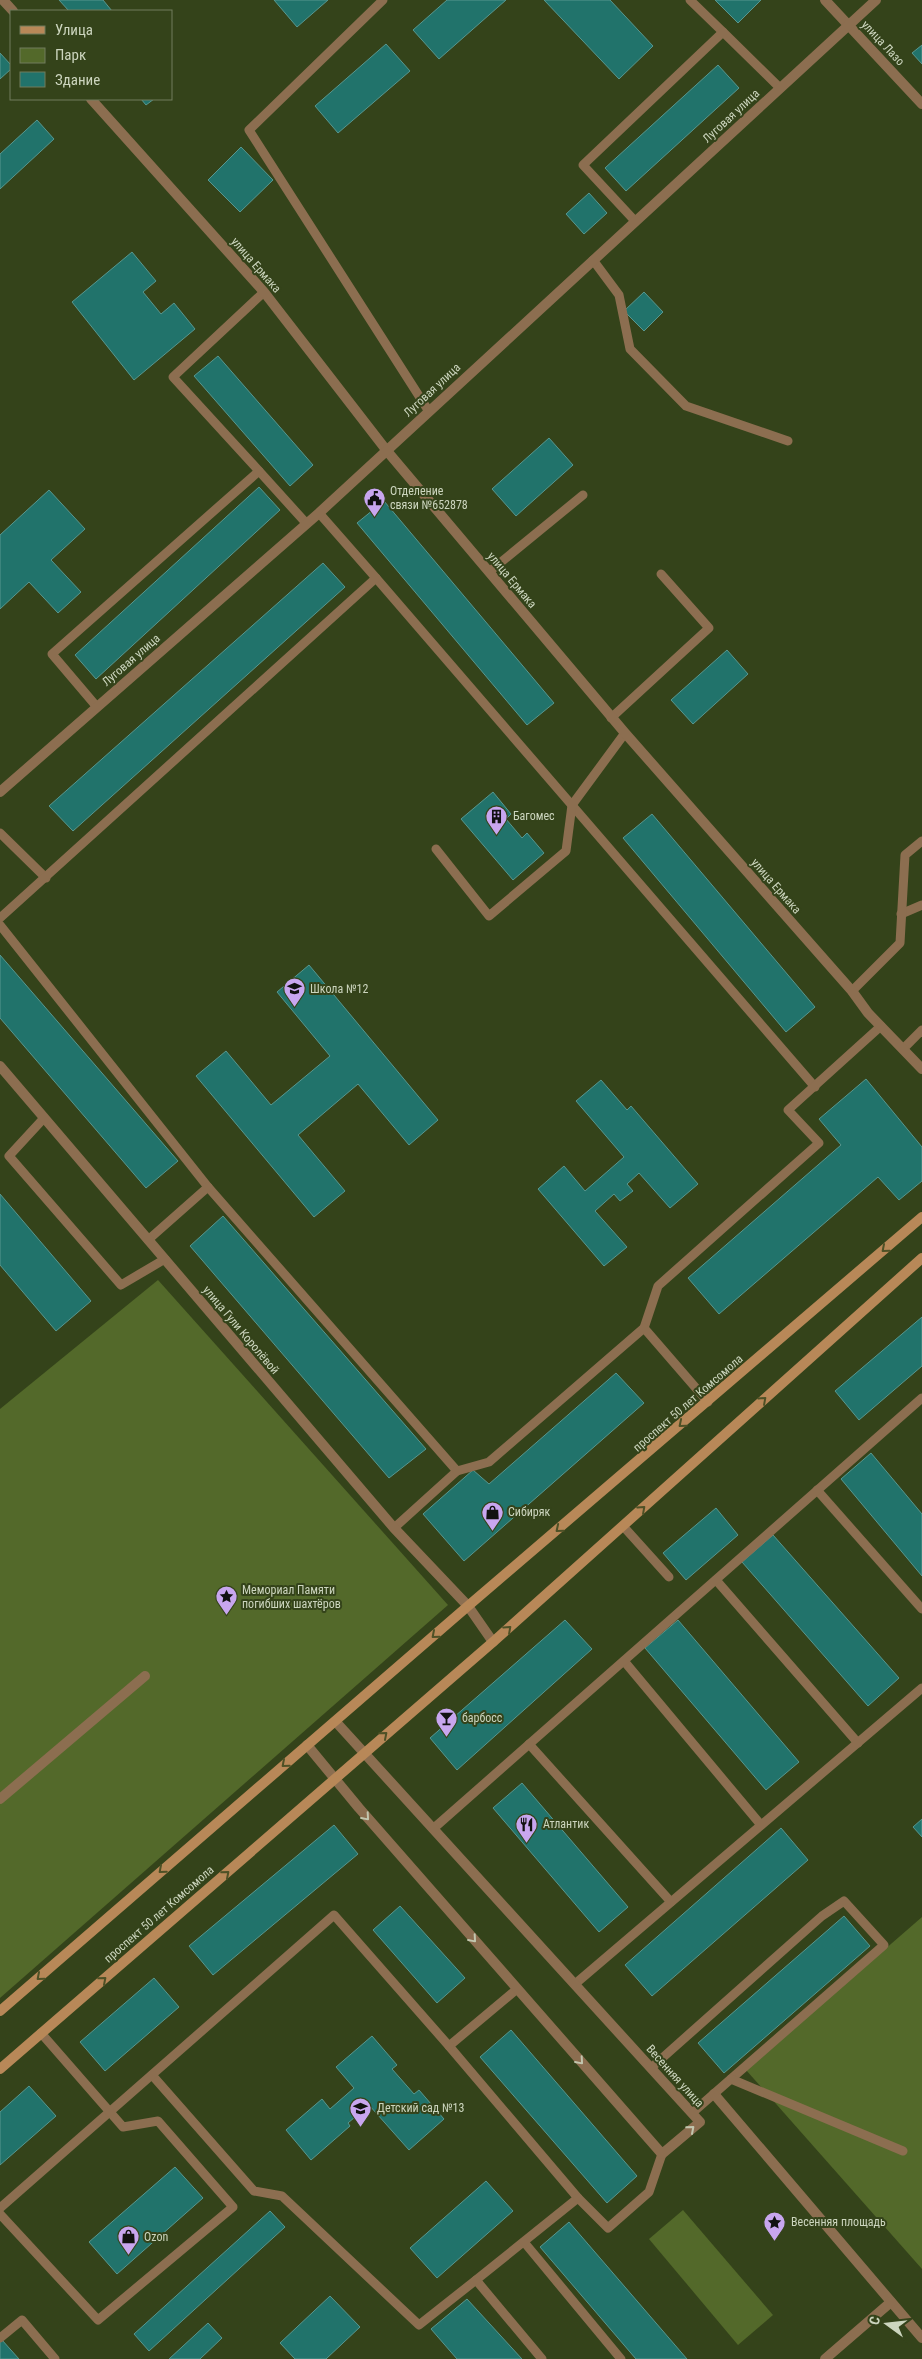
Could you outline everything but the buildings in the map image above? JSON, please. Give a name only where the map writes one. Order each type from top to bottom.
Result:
[{"type":"main road","name":"проспект 50 лет Комсомола","points":[[0,2011],[922,1217]]},
{"type":"main road","name":"проспект 50 лет Комсомола","points":[[0,2069],[493,1642],[922,1258]]},
{"type":"street","points":[[3,0],[12,10]]},
{"type":"street","name":"улица Лазо","points":[[825,0],[922,104]]},
{"type":"street","name":"Луговая улица","points":[[0,792],[319,513],[387,451],[428,410],[876,0]]},
{"type":"street","name":"улица Ермака","points":[[93,100],[264,292],[387,451],[611,718],[881,1026],[922,1069]]},
{"type":"street","name":"улица Гули Королёвой","points":[[1,1069],[394,1528],[468,1606]]},
{"type":"street","points":[[468,1606],[493,1642]]},
{"type":"street","points":[[0,1798],[144,1676]]},
{"type":"street","points":[[336,1722],[365,1752]]},
{"type":"street","points":[[307,1745],[662,2154]]},
{"type":"street","name":"Весенняя улица","points":[[365,1752],[700,2122],[662,2154]]},
{"type":"street","points":[[714,2094],[922,2338]]},
{"type":"street","points":[[825,2359],[891,2302]]},
{"type":"lane","points":[[383,0],[249,130],[428,410]]},
{"type":"lane","points":[[690,0],[780,88]]},
{"type":"lane","points":[[634,221],[583,165],[722,32]]},
{"type":"lane","points":[[593,260],[619,295],[630,349],[686,406],[788,441]]},
{"type":"lane","points":[[264,292],[173,377],[306,524]]},
{"type":"lane","points":[[97,707],[52,654],[259,470]]},
{"type":"lane","points":[[489,572],[583,496]]},
{"type":"lane","points":[[319,513],[815,1087]]},
{"type":"lane","points":[[611,718],[709,628],[661,574]]},
{"type":"lane","points":[[0,918],[376,578]]},
{"type":"lane","points":[[436,849],[490,916],[566,851],[572,805],[625,733]]},
{"type":"lane","points":[[0,832],[46,878]]},
{"type":"lane","points":[[852,991],[900,943],[905,855],[922,841]]},
{"type":"lane","points":[[901,914],[922,904]]},
{"type":"lane","points":[[0,925],[208,1187],[457,1471]]},
{"type":"lane","points":[[394,1528],[457,1471],[490,1462],[644,1328],[658,1286],[819,1143],[788,1110],[881,1026]]},
{"type":"lane","points":[[903,1049],[922,1030]]},
{"type":"lane","points":[[44,1118],[9,1156],[121,1285],[165,1259]]},
{"type":"lane","points":[[148,1240],[208,1187]]},
{"type":"lane","points":[[644,1328],[708,1402]]},
{"type":"lane","points":[[434,1828],[922,1398]]},
{"type":"lane","points":[[817,1490],[922,1609]]},
{"type":"lane","points":[[623,1526],[669,1578]]},
{"type":"lane","points":[[716,1580],[858,1742]]},
{"type":"lane","points":[[624,1661],[761,1825]]},
{"type":"lane","points":[[575,1984],[922,1688]]},
{"type":"lane","points":[[529,1744],[670,1902]]},
{"type":"lane","points":[[651,2068],[822,1916],[844,1901],[884,1945],[692,2113]]},
{"type":"lane","points":[[0,2208],[334,1915],[449,2046],[578,2198],[608,2228],[649,2192],[662,2154]]},
{"type":"lane","points":[[449,2046],[517,1989]]},
{"type":"lane","points":[[0,2214],[98,2320],[233,2207],[158,2121],[123,2127],[41,2033]]},
{"type":"lane","points":[[152,2075],[254,2191],[282,2196],[419,2324],[578,2198]]},
{"type":"lane","points":[[731,2079],[903,2151]]},
{"type":"lane","points":[[524,2242],[621,2359]]},
{"type":"lane","points":[[476,2280],[542,2359]]},
{"type":"lane","points":[[0,2338],[22,2320],[55,2359]]},
{"type":"green space","points":[[158,1280],[448,1605],[0,1998],[0,1409]]},
{"type":"green space","points":[[922,1917],[922,2269],[746,2070]]},
{"type":"green space","points":[[683,2210],[773,2315],[738,2345],[649,2239]]},
{"type":"place","name":"Отделение связи №652878","points":[[374,517]]},
{"type":"place","name":"Багомес","points":[[497,835]]},
{"type":"place","name":"Школа №12","points":[[294,1008]]},
{"type":"place","name":"Сибиряк","points":[[492,1531]]},
{"type":"place","name":"Мемориал Памяти погибших шахтёров","points":[[226,1616]]},
{"type":"place","name":"барбосс","points":[[446,1737]]},
{"type":"place","name":"Атлантик","points":[[527,1843]]},
{"type":"place","name":"Детский сад №13","points":[[361,2127]]},
{"type":"place","name":"Весенняя площадь","points":[[775,2241]]},
{"type":"place","name":"Ozon","points":[[128,2256]]}]
